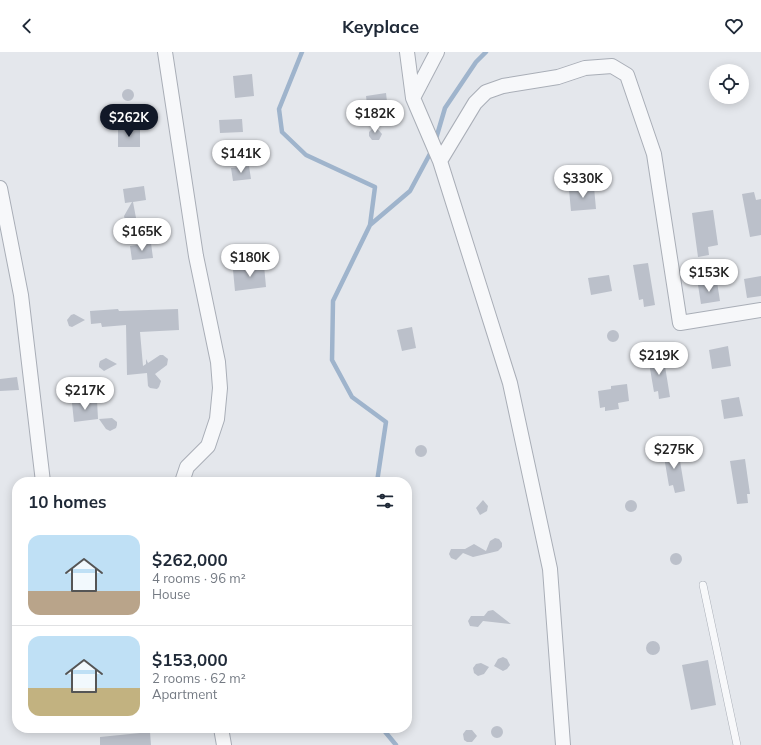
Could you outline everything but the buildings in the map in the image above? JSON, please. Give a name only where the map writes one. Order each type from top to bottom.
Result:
[{"type":"street","points":[[166,52],[196,256],[218,362],[220,388],[217,419],[208,446],[187,467],[184,477]]},
{"type":"street","points":[[407,52],[413,98],[440,161],[510,383],[548,561],[563,745]]},
{"type":"street","points":[[413,98],[437,52]]},
{"type":"street","points":[[440,161],[474,103],[486,92],[503,86],[558,77],[584,68],[612,66],[627,75],[654,154],[680,323],[761,310]]},
{"type":"street","points":[[0,188],[21,295],[42,477]]},
{"type":"street","points":[[222,733],[224,745]]},
{"type":"lane","points":[[703,585],[737,745]]},
{"type":"waterway","points":[[302,52],[279,109],[282,132],[306,155],[375,187],[370,225],[333,301],[332,360],[352,397],[386,422],[378,477]]},
{"type":"waterway","points":[[435,142],[445,108],[476,62],[486,52]]},
{"type":"waterway","points":[[370,225],[410,191],[432,150]]},
{"type":"waterway","points":[[386,733],[396,745]]}]
